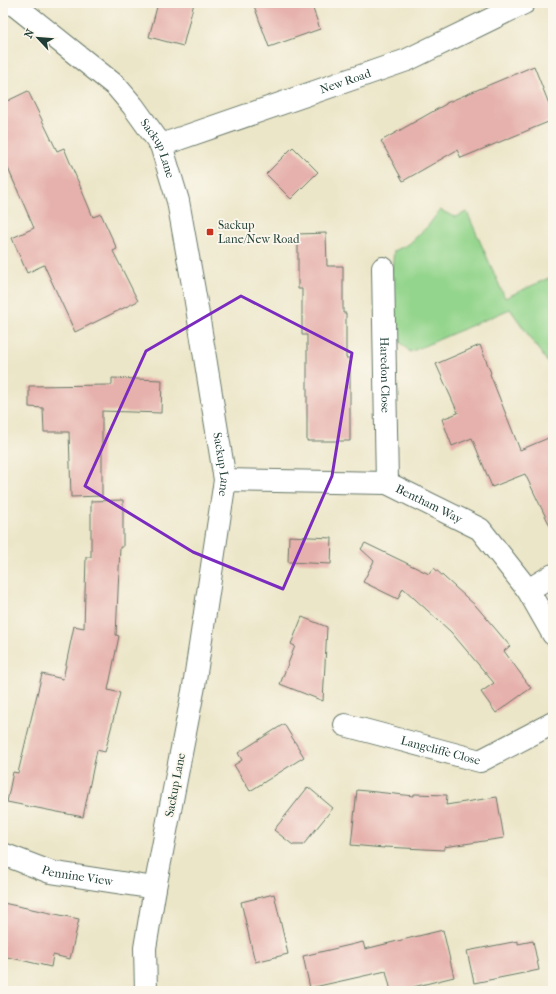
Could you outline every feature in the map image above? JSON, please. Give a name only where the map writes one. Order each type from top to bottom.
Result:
[{"type":"street","name":"Sackup Lane","points":[[12,3],[116,86],[133,106],[160,145],[178,201],[225,480],[194,686],[155,888],[145,948],[146,991]]},
{"type":"street","name":"New Road","points":[[160,145],[407,60],[524,3]]},
{"type":"street","name":"Haredon Close","points":[[382,268],[387,483]]},
{"type":"street","name":"Bentham Way","points":[[225,480],[387,483],[480,529],[528,590],[553,634]]},
{"type":"street","points":[[528,590],[553,575]]},
{"type":"street","name":"Langcliffe Close","points":[[345,725],[480,761],[553,724]]},
{"type":"street","name":"Pennine View","points":[[3,854],[50,872],[155,888]]},
{"type":"highlighted area","points":[[241,296],[352,353],[332,476],[283,589],[193,552],[85,486],[146,351]]},
{"type":"green space","points":[[440,210],[455,217],[467,212],[505,298],[553,276],[553,370],[510,309],[410,352],[395,337],[388,306],[394,251],[409,244],[428,226]]},
{"type":"building","points":[[158,3],[194,3],[183,46],[149,37]]},
{"type":"building","points":[[253,3],[311,3],[320,29],[269,47]]},
{"type":"building","points":[[534,66],[553,114],[553,120],[461,158],[457,150],[403,181],[381,141],[446,103]]},
{"type":"building","points":[[28,91],[57,151],[64,148],[93,217],[101,214],[117,249],[113,251],[138,301],[75,332],[44,265],[27,273],[12,238],[34,228],[3,157],[3,103]]},
{"type":"building","points":[[293,147],[318,172],[291,199],[266,174]]},
{"type":"building","points":[[326,233],[327,266],[343,266],[343,313],[346,313],[346,358],[350,358],[350,441],[307,441],[307,335],[302,335],[302,289],[298,289],[298,234]]},
{"type":"building","points":[[480,345],[520,450],[553,436],[553,532],[525,474],[492,487],[472,438],[452,446],[442,419],[458,413],[436,364]]},
{"type":"building","points":[[112,378],[162,380],[161,413],[102,411],[102,496],[71,497],[69,432],[44,432],[43,408],[29,407],[29,386],[112,385]]},
{"type":"building","points":[[123,500],[123,547],[120,547],[116,635],[119,636],[108,690],[120,693],[105,752],[97,750],[83,817],[7,802],[13,772],[18,773],[42,674],[63,679],[74,626],[84,628],[86,557],[91,557],[91,501]]},
{"type":"building","points":[[289,536],[332,538],[331,564],[288,562]]},
{"type":"building","points":[[365,543],[429,574],[434,568],[476,606],[510,646],[504,651],[531,688],[496,713],[481,692],[494,683],[451,632],[403,588],[398,599],[363,582],[374,561],[361,549]]},
{"type":"building","points":[[302,617],[327,627],[323,701],[280,684],[295,646],[291,644]]},
{"type":"building","points":[[284,724],[304,757],[250,791],[234,765],[242,760],[238,753]]},
{"type":"building","points":[[308,787],[333,808],[303,845],[293,845],[274,830]]},
{"type":"building","points":[[357,790],[414,796],[414,794],[447,795],[446,805],[497,797],[504,838],[444,847],[444,850],[384,848],[351,845]]},
{"type":"building","points":[[274,894],[288,954],[255,962],[241,902]]},
{"type":"building","points":[[3,903],[79,919],[70,959],[53,955],[51,967],[3,956]]},
{"type":"building","points":[[443,930],[454,977],[397,991],[391,991],[386,971],[310,988],[303,956],[363,942],[365,949]]},
{"type":"building","points":[[518,941],[518,944],[533,941],[539,970],[474,983],[467,951]]},
{"type":"place","name":"Sackup Lane/New Road","points":[[210,232]]}]
